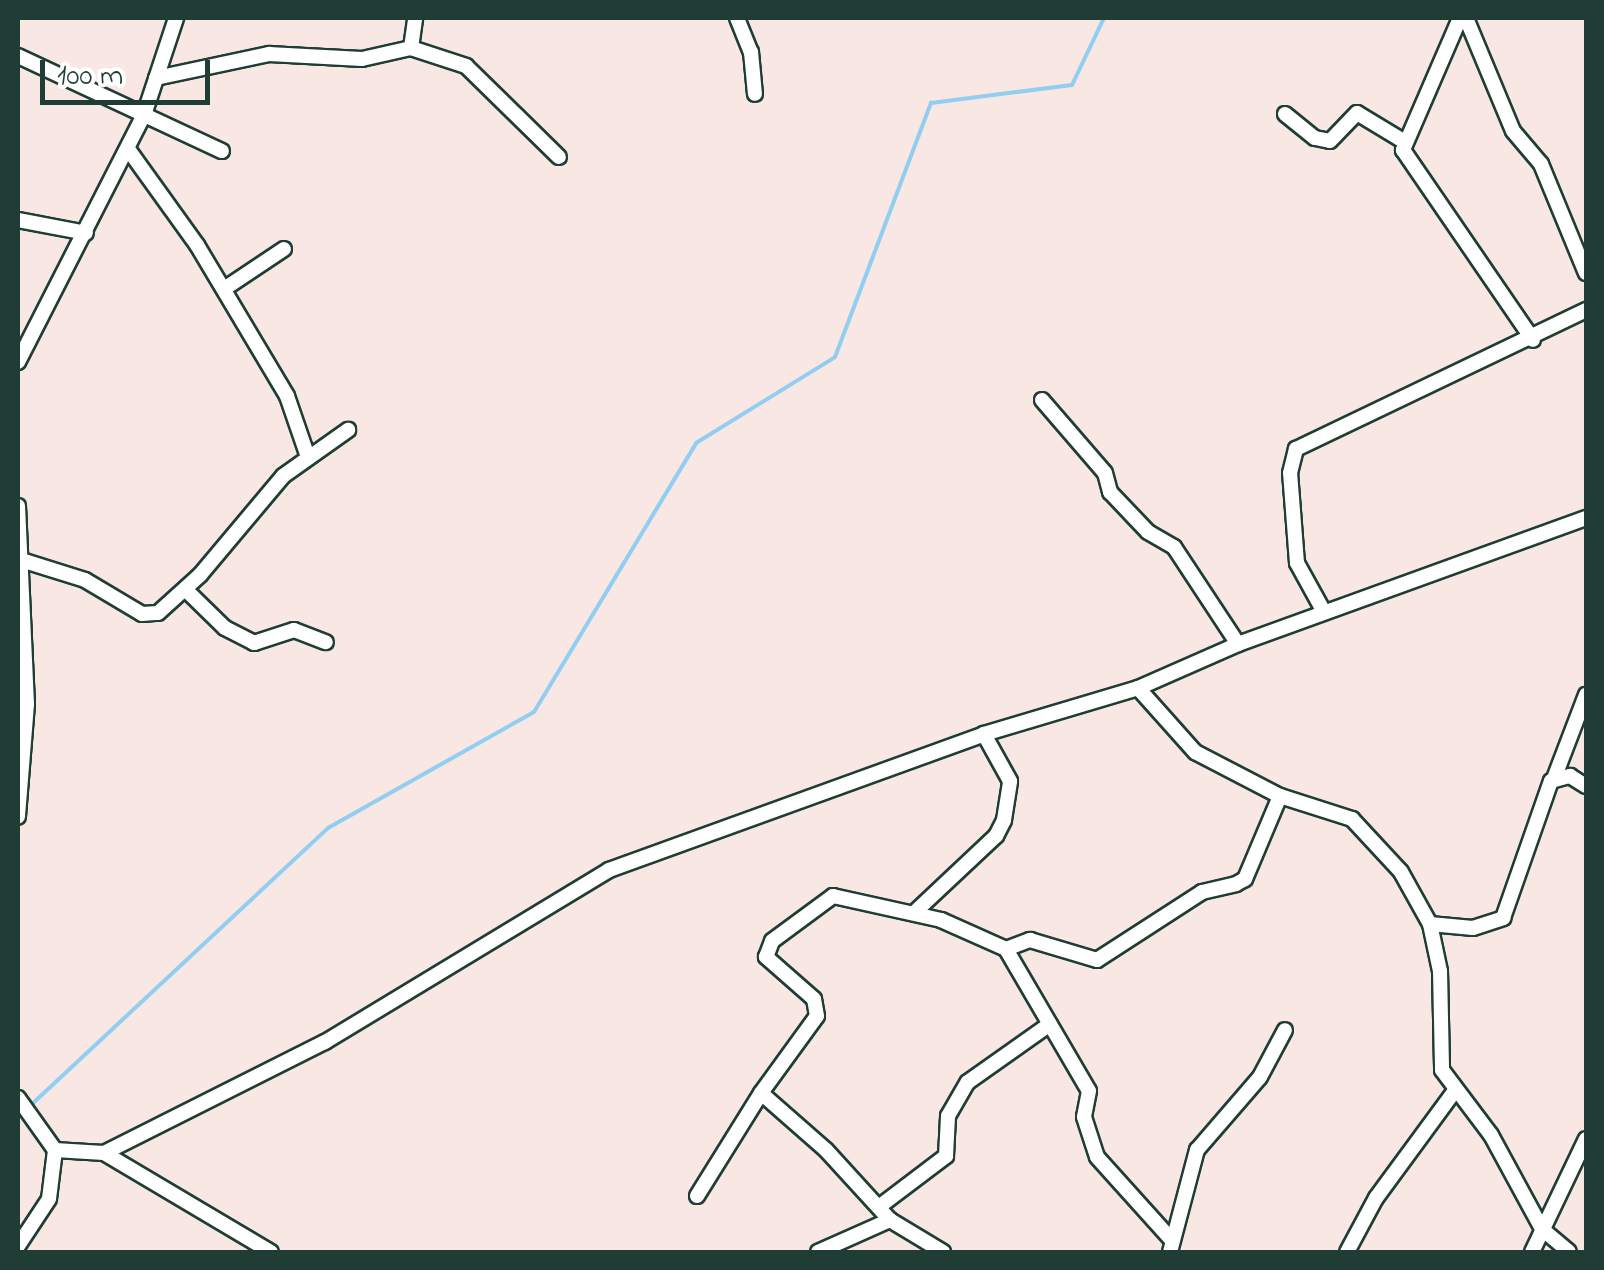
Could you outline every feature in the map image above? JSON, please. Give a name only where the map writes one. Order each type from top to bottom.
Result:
[{"type":"street","points":[[18,362],[128,149],[176,18]]},
{"type":"street","points":[[411,48],[415,18]]},
{"type":"street","points":[[737,18],[751,52],[755,94]]},
{"type":"street","points":[[1463,18],[1405,142],[1406,158],[1494,274],[1533,340]]},
{"type":"street","points":[[1463,18],[1508,120],[1540,164],[1586,273]]},
{"type":"street","points":[[156,78],[269,54],[362,59],[411,48],[466,66],[559,157]]},
{"type":"street","points":[[18,56],[222,151]]},
{"type":"street","points":[[1285,114],[1315,138],[1330,141],[1357,112],[1405,142]]},
{"type":"street","points":[[128,149],[224,289],[287,396],[307,454]]},
{"type":"street","points":[[18,220],[86,233]]},
{"type":"street","points":[[224,289],[284,249]]},
{"type":"street","points":[[1324,612],[1297,563],[1290,473],[1296,450],[1384,402],[1533,340],[1586,310]]},
{"type":"street","points":[[1042,400],[1105,473],[1110,492],[1148,532],[1174,547],[1238,644]]},
{"type":"street","points":[[19,560],[85,580],[142,614],[172,606],[307,454],[348,430]]},
{"type":"street","points":[[18,506],[22,702],[18,818]]},
{"type":"street","points":[[104,1153],[324,1042],[609,870],[984,734],[1138,688],[1238,644],[1586,518]]},
{"type":"street","points":[[186,590],[226,628],[254,643],[294,630],[326,642]]},
{"type":"street","points":[[1138,688],[1195,752],[1280,796],[1342,815],[1370,832],[1430,924],[1442,1000],[1442,1070],[1454,1092],[1492,1135],[1542,1229],[1568,1252]]},
{"type":"street","points":[[1430,924],[1473,928],[1503,918],[1527,836],[1586,695]]},
{"type":"street","points":[[916,911],[996,836],[1004,820],[1010,781],[984,734]]},
{"type":"street","points":[[1555,776],[1586,786]]},
{"type":"street","points":[[1006,949],[1030,940],[1097,960],[1202,892],[1245,879],[1280,796]]},
{"type":"street","points":[[697,1196],[761,1094],[817,1016],[814,999],[766,957],[772,941],[833,896],[916,911],[1006,949],[1089,1091],[1084,1117],[1097,1157],[1170,1245]]},
{"type":"street","points":[[880,1206],[946,1156],[948,1116],[968,1082],[1050,1024]]},
{"type":"street","points":[[1170,1245],[1201,1142],[1260,1077],[1284,1030]]},
{"type":"street","points":[[1352,1250],[1454,1092]]},
{"type":"street","points":[[761,1094],[880,1206],[890,1220],[943,1252]]},
{"type":"street","points":[[18,1098],[55,1150],[50,1199],[18,1246]]},
{"type":"street","points":[[1532,1252],[1586,1140]]},
{"type":"street","points":[[55,1150],[104,1153],[271,1252]]},
{"type":"street","points":[[818,1252],[890,1220]]},
{"type":"waterway","points":[[31,1105],[328,828],[534,712],[696,443],[835,357],[931,103],[1072,85],[1104,18]]}]
